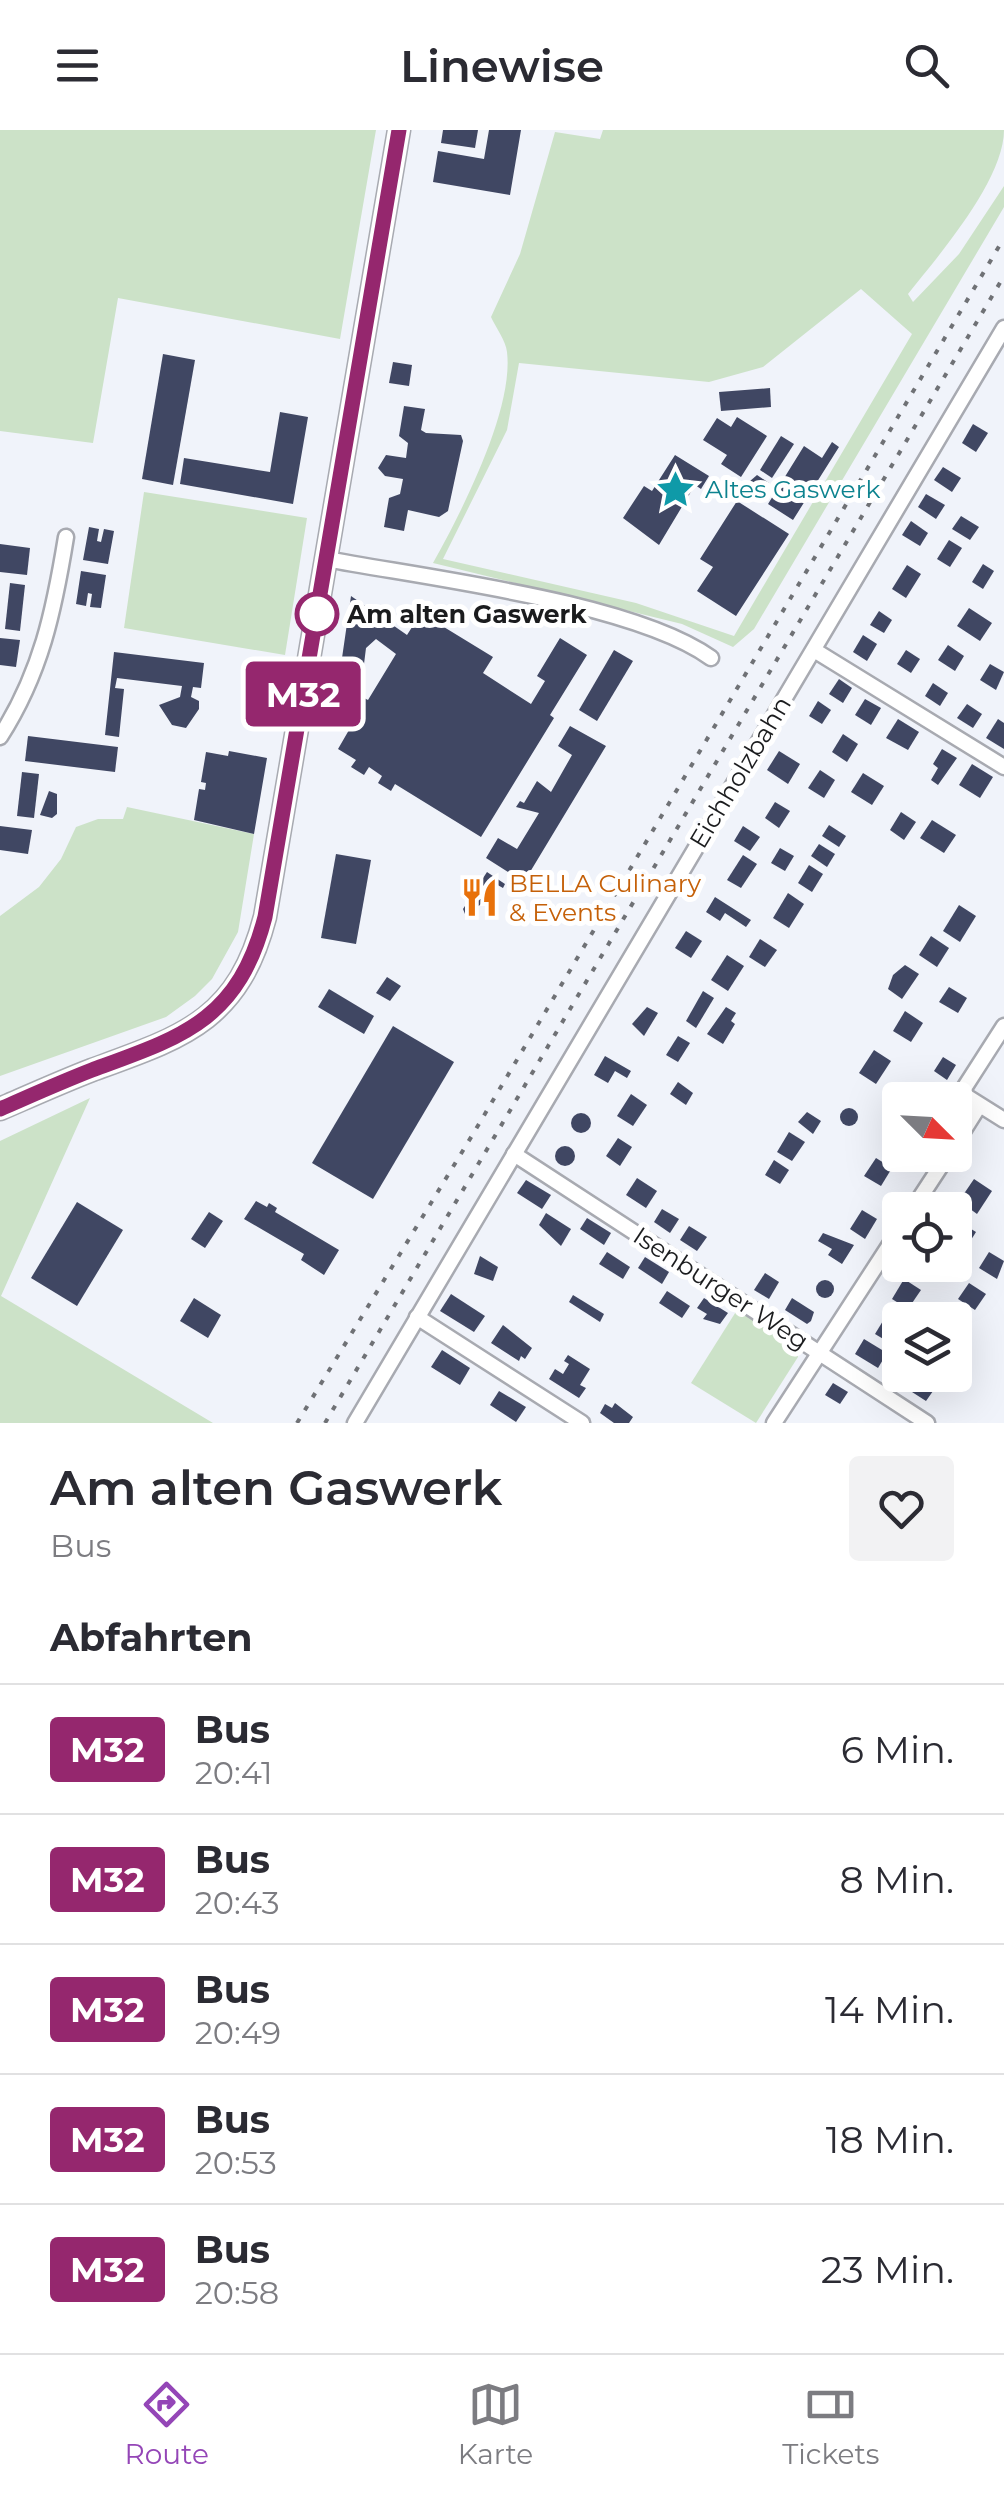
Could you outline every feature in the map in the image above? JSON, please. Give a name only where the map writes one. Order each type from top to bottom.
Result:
[{"type":"main road","points":[[0,1109],[184,1035],[220,1004],[245,970],[265,917],[399,130]]},
{"type":"street","name":"Eichholzbahn","points":[[354,1423],[1004,328]]},
{"type":"street","points":[[0,737],[35,674],[47,640],[66,537]]},
{"type":"street","points":[[326,559],[605,615],[691,646],[711,658]]},
{"type":"street","points":[[814,650],[1004,767]]},
{"type":"street","points":[[1004,1026],[961,1092],[1004,1120]]},
{"type":"street","points":[[972,1117],[979,1106]]},
{"type":"street","name":"Isenburger Weg","points":[[514,1154],[819,1352],[909,1418],[927,1423]]},
{"type":"street","points":[[774,1423],[882,1256]]},
{"type":"street","points":[[417,1317],[582,1423]]},
{"type":"green space","points":[[0,130],[376,130],[340,339],[118,298],[93,443],[0,431]]},
{"type":"green space","points":[[603,130],[1004,130],[1001,150],[982,194],[908,294],[913,302],[959,254],[1004,186],[1004,207],[754,629],[733,647],[682,624],[433,563],[494,431],[507,376],[507,352],[491,317],[520,254],[555,132],[600,139]],"holes":[[[861,289],[912,334],[734,636],[636,603],[443,559],[507,430],[519,363],[709,382],[763,367]]]},
{"type":"green space","points":[[144,492],[307,518],[285,655],[124,628]]},
{"type":"green space","points":[[127,807],[254,834],[238,932],[212,979],[166,1017],[0,1076],[0,916],[39,887],[61,859],[76,827],[98,819],[123,819]]},
{"type":"green space","points":[[90,1098],[1,1296],[213,1423],[0,1423],[0,1141]]},
{"type":"green space","points":[[737,1310],[796,1348],[798,1357],[756,1423],[691,1383]]},
{"type":"building","points":[[443,130],[478,130],[475,148],[441,143]]},
{"type":"building","points":[[489,130],[521,130],[510,195],[433,182],[438,151],[484,159]]},
{"type":"building","points":[[163,354],[195,360],[173,485],[142,479]]},
{"type":"building","points":[[393,362],[412,365],[409,386],[389,383]]},
{"type":"building","points":[[770,388],[771,407],[721,411],[719,392]]},
{"type":"building","points":[[404,406],[425,409],[421,430],[426,433],[461,435],[463,441],[448,511],[439,517],[408,510],[404,531],[384,527],[389,498],[400,494],[403,479],[385,476],[378,468],[386,455],[406,458],[408,443],[399,436]]},
{"type":"building","points":[[280,412],[308,417],[293,504],[180,484],[184,458],[270,472]]},
{"type":"building","points":[[737,417],[767,436],[741,477],[721,464],[727,455],[703,440],[717,418],[731,427]]},
{"type":"building","points":[[973,424],[988,433],[976,452],[962,443]]},
{"type":"building","points":[[781,436],[794,444],[772,478],[760,470]]},
{"type":"building","points":[[832,442],[839,447],[793,520],[768,504],[804,446],[822,458]]},
{"type":"building","points":[[675,455],[709,476],[701,489],[695,485],[659,545],[623,518],[644,486],[652,491]]},
{"type":"building","points":[[943,467],[961,478],[952,492],[934,480]]},
{"type":"building","points":[[757,475],[769,483],[759,499],[742,488]]},
{"type":"building","points":[[926,494],[945,505],[936,519],[918,507]]},
{"type":"building","points":[[737,501],[789,534],[736,616],[697,591],[713,567],[700,559]]},
{"type":"building","points":[[961,516],[979,527],[970,540],[952,529]]},
{"type":"building","points":[[911,521],[928,533],[920,546],[902,535]]},
{"type":"building","points":[[89,527],[99,529],[97,541],[101,542],[104,529],[114,531],[108,564],[83,560]]},
{"type":"building","points":[[949,540],[962,548],[950,567],[937,559]]},
{"type":"building","points":[[0,544],[30,548],[27,575],[0,572]]},
{"type":"building","points":[[983,564],[994,571],[983,589],[972,582]]},
{"type":"building","points":[[907,565],[921,574],[906,598],[892,589]]},
{"type":"building","points":[[81,571],[106,575],[101,608],[90,607],[92,594],[88,593],[86,606],[76,604]]},
{"type":"building","points":[[10,583],[25,585],[20,631],[5,629]]},
{"type":"building","points":[[351,596],[407,635],[421,613],[493,657],[483,673],[531,704],[545,681],[537,676],[560,638],[587,655],[550,715],[554,718],[481,837],[395,784],[391,791],[378,783],[382,776],[369,767],[364,775],[351,767],[356,760],[338,749],[349,730],[333,720]],"holes":[[[376,639],[396,654],[368,700],[360,696],[366,648]]]},
{"type":"building","points":[[969,608],[992,623],[980,641],[957,626]]},
{"type":"building","points":[[879,611],[892,620],[884,633],[870,625]]},
{"type":"building","points":[[863,635],[877,644],[867,661],[853,652]]},
{"type":"building","points":[[0,638],[20,640],[16,667],[0,665]]},
{"type":"building","points":[[948,645],[964,656],[955,671],[938,660]]},
{"type":"building","points":[[614,650],[633,661],[597,721],[579,710]]},
{"type":"building","points":[[906,650],[920,659],[911,673],[897,664]]},
{"type":"building","points":[[114,652],[204,663],[201,688],[193,687],[191,697],[199,701],[199,709],[186,728],[172,725],[159,705],[180,697],[182,686],[117,678],[115,688],[124,689],[119,737],[105,735]]},
{"type":"building","points":[[990,664],[1004,672],[996,690],[980,680]]},
{"type":"building","points":[[839,679],[852,688],[843,703],[829,694]]},
{"type":"building","points":[[933,683],[948,693],[940,706],[925,696]]},
{"type":"building","points":[[865,699],[881,708],[871,725],[855,715]]},
{"type":"building","points":[[818,701],[831,710],[822,724],[809,716]]},
{"type":"building","points":[[967,704],[982,714],[973,728],[957,718]]},
{"type":"building","points":[[898,719],[919,732],[908,750],[886,738]]},
{"type":"building","points":[[998,719],[1004,723],[1004,749],[986,738]]},
{"type":"building","points":[[570,726],[606,746],[524,882],[486,858],[498,838],[517,849],[539,813],[516,807],[520,801],[524,803],[537,781],[551,792],[572,755],[558,746]]},
{"type":"building","points":[[843,734],[858,744],[847,762],[832,752]]},
{"type":"building","points":[[28,736],[118,747],[115,772],[25,761]]},
{"type":"building","points":[[942,749],[957,758],[938,785],[931,780],[938,768],[933,764]]},
{"type":"building","points":[[229,751],[267,758],[254,834],[194,820],[199,789],[205,790],[206,783],[201,782],[206,752],[228,756]]},
{"type":"building","points":[[779,751],[800,764],[788,784],[767,770]]},
{"type":"building","points":[[972,764],[993,777],[980,798],[959,785]]},
{"type":"building","points":[[820,770],[835,780],[824,798],[808,788]]},
{"type":"building","points":[[22,772],[39,774],[34,818],[17,816]]},
{"type":"building","points":[[863,773],[884,786],[872,805],[851,792]]},
{"type":"building","points":[[49,791],[57,794],[57,814],[52,818],[40,815]]},
{"type":"building","points":[[775,802],[790,811],[779,828],[765,818]]},
{"type":"building","points":[[901,812],[916,822],[904,840],[890,830]]},
{"type":"building","points":[[932,820],[956,835],[944,853],[920,838]]},
{"type":"building","points":[[829,825],[846,836],[839,847],[822,836]]},
{"type":"building","points":[[0,826],[32,830],[28,854],[0,850]]},
{"type":"building","points":[[743,826],[760,837],[750,851],[734,841]]},
{"type":"building","points":[[819,844],[835,854],[827,867],[811,856]]},
{"type":"building","points":[[780,848],[794,856],[785,871],[771,863]]},
{"type":"building","points":[[336,854],[371,860],[356,944],[321,938]]},
{"type":"building","points":[[743,855],[757,864],[741,888],[727,880]]},
{"type":"building","points":[[809,865],[823,874],[812,892],[798,883]]},
{"type":"building","name":"BELLA Culinary & Events","points":[[487,872],[505,884],[503,888],[494,883],[480,905],[465,914],[463,909]]},
{"type":"building","points":[[788,893],[804,904],[789,928],[773,918]]},
{"type":"building","points":[[715,897],[751,920],[746,927],[725,913],[720,921],[706,912]]},
{"type":"building","points":[[959,905],[976,916],[960,942],[943,931]]},
{"type":"building","points":[[686,931],[702,941],[691,958],[675,948]]},
{"type":"building","points":[[931,936],[949,948],[937,967],[919,955]]},
{"type":"building","points":[[760,939],[777,950],[765,967],[749,957]]},
{"type":"building","points":[[727,955],[744,966],[728,991],[711,980]]},
{"type":"building","points":[[905,965],[919,974],[902,999],[888,989],[893,975]]},
{"type":"building","points":[[387,977],[401,986],[390,1001],[376,993]]},
{"type":"building","points":[[949,987],[967,998],[958,1013],[939,1002]]},
{"type":"building","points":[[329,989],[374,1016],[364,1034],[318,1007]]},
{"type":"building","points":[[703,991],[714,998],[696,1028],[686,1021]]},
{"type":"building","points":[[647,1007],[658,1013],[644,1036],[632,1024]]},
{"type":"building","points":[[726,1007],[736,1013],[731,1021],[735,1024],[723,1044],[707,1034]]},
{"type":"building","points":[[905,1011],[923,1023],[911,1042],[893,1031]]},
{"type":"building","points":[[393,1026],[454,1062],[373,1199],[312,1163]]},
{"type":"building","points":[[678,1036],[690,1043],[678,1062],[666,1055]]},
{"type":"building","points":[[874,1050],[891,1061],[876,1084],[859,1073]]},
{"type":"building","points":[[605,1056],[631,1071],[627,1078],[615,1071],[608,1083],[594,1075]]},
{"type":"building","points":[[943,1057],[956,1065],[947,1080],[934,1071]]},
{"type":"building","points":[[678,1082],[693,1093],[686,1105],[670,1094]]},
{"type":"building","points":[[631,1094],[647,1105],[633,1126],[617,1116]]},
{"type":"building","points":[[849,1108],[858,1117],[849,1126],[840,1117]]},
{"type":"building","points":[[807,1112],[821,1121],[813,1134],[798,1122]]},
{"type":"building","points":[[577,1113],[585,1113],[591,1123],[585,1133],[577,1133],[571,1127],[571,1119]]},
{"type":"building","points":[[789,1132],[805,1142],[792,1161],[777,1152]]},
{"type":"building","points":[[618,1138],[632,1147],[620,1166],[606,1156]]},
{"type":"building","points":[[561,1146],[569,1146],[575,1156],[569,1166],[561,1166],[555,1160],[555,1152]]},
{"type":"building","points":[[876,1158],[882,1162],[882,1172],[890,1172],[881,1186],[864,1176]]},
{"type":"building","points":[[774,1160],[789,1170],[780,1184],[765,1175]]},
{"type":"building","points":[[637,1178],[657,1191],[646,1208],[626,1195]]},
{"type":"building","points":[[974,1179],[992,1191],[977,1214],[972,1210],[972,1192],[965,1192]]},
{"type":"building","points":[[526,1180],[551,1195],[542,1209],[517,1193]]},
{"type":"building","points":[[256,1201],[267,1207],[269,1203],[277,1208],[275,1212],[339,1250],[324,1275],[301,1260],[304,1254],[244,1219]]},
{"type":"building","points":[[77,1202],[123,1230],[77,1306],[31,1278]]},
{"type":"building","points":[[662,1209],[679,1219],[670,1233],[654,1222]]},
{"type":"building","points":[[862,1210],[877,1219],[865,1239],[850,1229]]},
{"type":"building","points":[[209,1212],[223,1221],[205,1248],[191,1239]]},
{"type":"building","points":[[546,1213],[571,1229],[561,1246],[539,1225]]},
{"type":"building","points":[[587,1218],[611,1233],[604,1245],[580,1229]]},
{"type":"building","points":[[689,1226],[707,1237],[697,1251],[680,1240]]},
{"type":"building","points":[[823,1233],[854,1245],[842,1264],[828,1255],[832,1249],[818,1241]]},
{"type":"building","points":[[607,1252],[630,1267],[623,1279],[599,1264]]},
{"type":"building","points":[[989,1252],[1004,1261],[997,1279],[979,1268]]},
{"type":"building","points":[[480,1256],[498,1267],[493,1281],[474,1274]]},
{"type":"building","points":[[645,1257],[669,1272],[662,1284],[638,1268]]},
{"type":"building","points":[[765,1273],[779,1282],[769,1299],[754,1290]]},
{"type":"building","points":[[825,1280],[834,1289],[825,1298],[816,1289]]},
{"type":"building","points":[[902,1282],[921,1290],[913,1302],[892,1299]]},
{"type":"building","points":[[969,1283],[986,1294],[975,1310],[972,1302],[958,1299]]},
{"type":"building","points":[[667,1291],[690,1306],[682,1318],[659,1303]]},
{"type":"building","points":[[451,1294],[485,1316],[474,1332],[440,1311]]},
{"type":"building","points":[[573,1295],[604,1314],[600,1322],[569,1302]]},
{"type":"building","points":[[194,1298],[221,1315],[208,1338],[180,1321]]},
{"type":"building","points":[[704,1298],[728,1313],[720,1324],[703,1319],[707,1314],[697,1308]]},
{"type":"building","points":[[792,1298],[814,1312],[807,1324],[785,1310]]},
{"type":"building","points":[[503,1325],[532,1348],[525,1359],[521,1356],[519,1361],[491,1343]]},
{"type":"building","points":[[864,1339],[882,1350],[882,1361],[878,1368],[855,1354]]},
{"type":"building","points":[[442,1350],[470,1368],[460,1385],[431,1367]]},
{"type":"building","points":[[568,1355],[590,1369],[580,1385],[586,1388],[579,1398],[549,1379],[555,1369],[563,1374],[569,1364],[564,1361]]},
{"type":"building","points":[[833,1383],[848,1392],[840,1404],[825,1395]]},
{"type":"building","points":[[499,1391],[526,1407],[516,1422],[490,1405]]},
{"type":"building","points":[[912,1392],[932,1392],[926,1401]]},
{"type":"building","points":[[615,1403],[633,1417],[629,1423],[614,1423],[600,1413],[605,1404],[612,1408]]},
{"type":"railway","points":[[297,1423],[473,1134],[1004,238]]},
{"type":"railway","points":[[325,1423],[1004,276]]},
{"type":"bus line","name":"M32","points":[[0,1109],[184,1035],[204,1020],[236,985],[255,949],[265,917],[399,130]]},
{"type":"place","name":"Altes Gaswerk","points":[[675,489]]},
{"type":"place","name":"Am alten Gaswerk","points":[[317,614]]},
{"type":"place","name":"BELLA Culinary & Events","points":[[479,897]]}]
